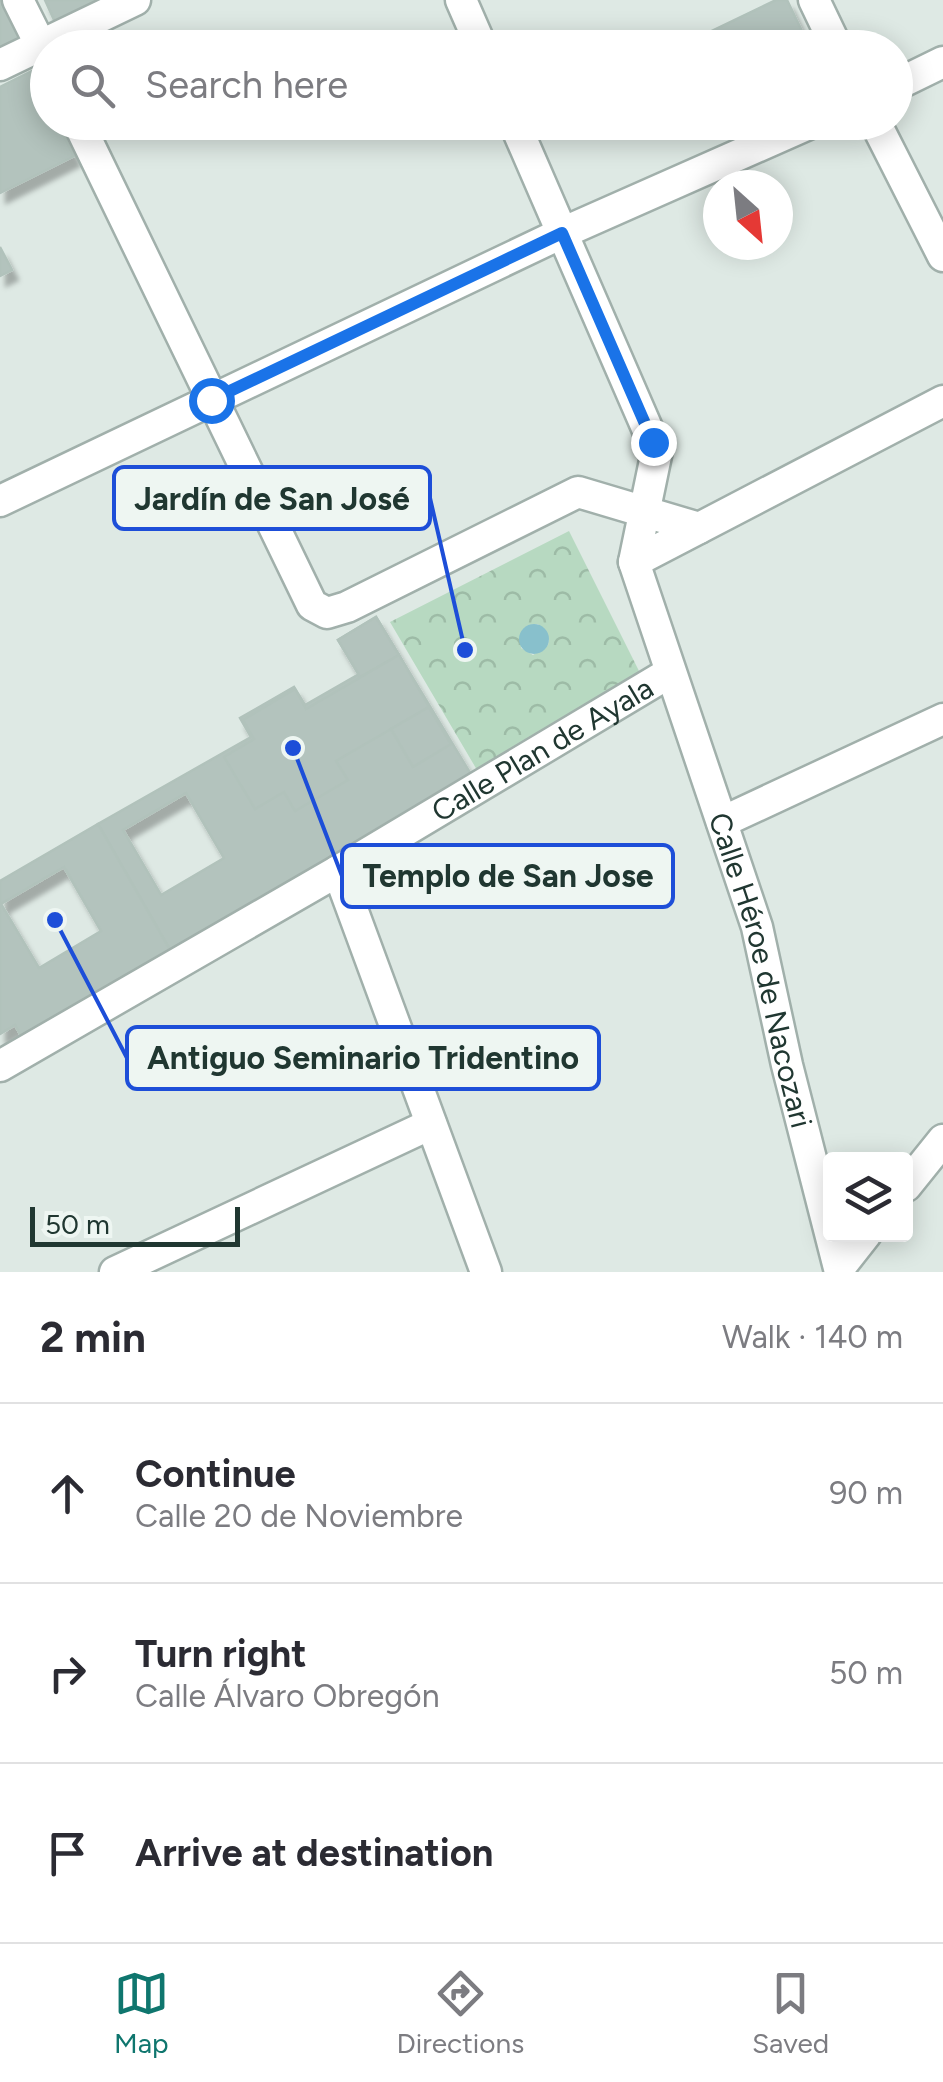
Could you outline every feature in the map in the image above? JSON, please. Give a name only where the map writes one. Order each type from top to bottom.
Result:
[{"type":"street","points":[[18,0],[33,30]]},
{"type":"street","points":[[82,30],[135,0]]},
{"type":"street","points":[[461,0],[474,30]]},
{"type":"street","points":[[814,0],[828,30]]},
{"type":"street","points":[[0,65],[30,56]]},
{"type":"street","points":[[913,76],[943,62]]},
{"type":"street","points":[[87,140],[312,605],[327,612],[347,607],[578,492],[699,528]]},
{"type":"street","points":[[522,140],[657,451],[634,562]]},
{"type":"street","points":[[0,501],[562,233],[772,140]]},
{"type":"street","points":[[884,140],[943,256]]},
{"type":"street","points":[[634,562],[943,401]]},
{"type":"street","name":"Calle Héroe de Nacozari","points":[[634,562],[757,927],[840,1270]]},
{"type":"street","name":"Calle Plan de Ayala","points":[[0,1066],[338,871],[669,672]]},
{"type":"street","points":[[722,822],[943,720]]},
{"type":"street","points":[[338,871],[486,1272]]},
{"type":"street","points":[[115,1272],[431,1124]]},
{"type":"street","points":[[913,1177],[943,1140]]},
{"type":"street","points":[[840,1270],[860,1242]]},
{"type":"green space","points":[[569,531],[642,677],[477,770],[390,622]],"holes":[[[538,624],[549,640],[533,655],[521,648],[528,625]]]},
{"type":"water","points":[[534,624],[545,628],[549,639],[545,650],[534,654],[523,650],[519,639],[523,628]]},
{"type":"building","points":[[0,0],[6,0],[24,37],[0,48]]},
{"type":"building","points":[[45,0],[101,0],[55,22]]},
{"type":"building","points":[[776,0],[787,0],[801,30],[714,30]]},
{"type":"building","points":[[30,72],[30,140],[66,140],[74,156],[0,193],[0,87]]},
{"type":"building","points":[[0,247],[12,270],[0,276]]},
{"type":"building","points":[[376,617],[472,776],[170,950],[98,824],[251,737],[240,718],[294,687],[305,705],[359,674],[338,640]],"holes":[[[186,793],[224,858],[161,895],[123,830]]]},
{"type":"building","points":[[376,617],[399,655],[360,677],[338,640]]},
{"type":"building","points":[[399,655],[429,707],[336,761],[348,780],[295,811],[284,792],[255,809],[224,757],[254,739],[243,720],[295,689],[306,709]]},
{"type":"building","points":[[429,707],[451,744],[413,767],[391,729]]},
{"type":"building","points":[[98,824],[170,950],[21,1036],[15,1025],[0,1034],[0,881]],"holes":[[[64,867],[101,931],[39,968],[1,904]]]},
{"type":"place","name":"Jardín de San José","points":[[465,650]]},
{"type":"place","name":"Templo de San Jose","points":[[293,748]]},
{"type":"place","name":"Antiguo Seminario Tridentino","points":[[55,920]]},
{"type":"route","points":[[211,400],[562,233],[653,442]]}]
